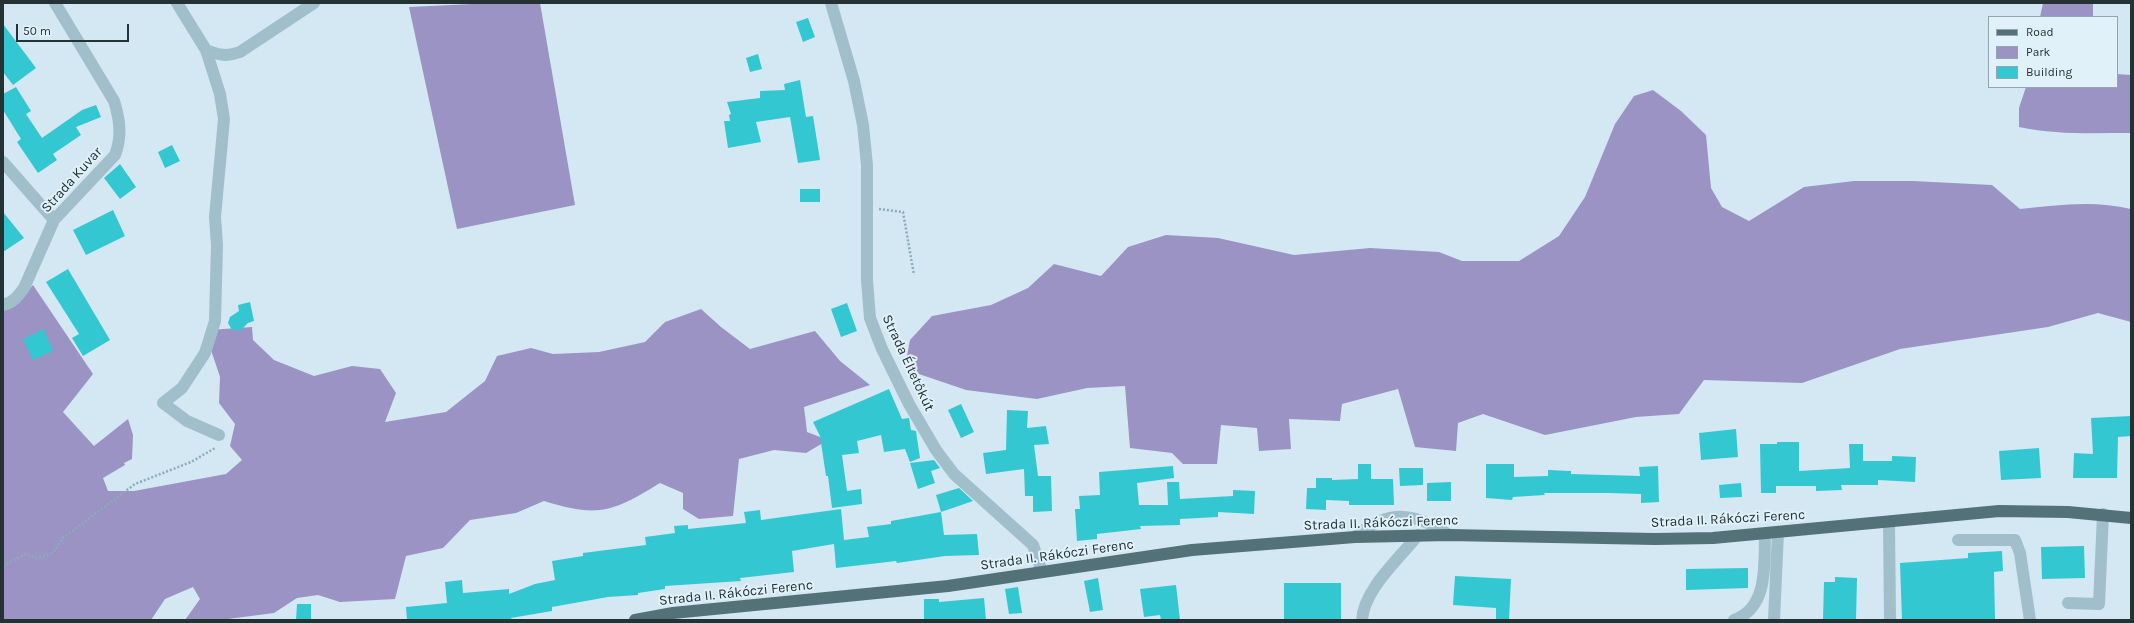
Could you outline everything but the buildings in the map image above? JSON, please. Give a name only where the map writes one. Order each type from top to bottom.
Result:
[{"type":"main road","name":"Strada II. Rákóczi Ferenc","points":[[634,620],[673,613],[948,586],[1192,550],[1355,536],[1448,535],[1655,539],[1778,533],[1999,512],[2103,514],[2131,518]]},
{"type":"street","name":"Strada Kuvar","points":[[3,305],[13,300],[24,288],[54,220],[115,155],[120,136],[118,115],[114,102],[55,3]]},
{"type":"street","points":[[177,3],[206,50],[220,94],[224,119],[215,217],[217,245],[215,321],[205,352],[182,388],[163,403],[187,421],[219,435]]},
{"type":"street","points":[[206,50],[220,55],[230,56],[240,52],[314,3]]},
{"type":"street","name":"Strada Éltetőkút","points":[[831,3],[854,81],[863,125],[867,165],[867,280],[870,318],[882,349],[925,435],[954,474],[1033,545],[1042,572]]},
{"type":"street","points":[[3,162],[54,220]]},
{"type":"street","points":[[2068,603],[2099,604],[2103,514]]},
{"type":"street","points":[[1355,536],[1367,526],[1379,521],[1409,518],[1430,523],[1448,535]]},
{"type":"street","points":[[1889,522],[1890,620]]},
{"type":"street","points":[[1774,620],[1778,533]]},
{"type":"street","points":[[1734,620],[1748,611],[1758,597],[1763,583],[1765,534]]},
{"type":"street","points":[[1362,620],[1363,608],[1368,595],[1418,536]]},
{"type":"street","points":[[1958,540],[2015,540],[2020,553],[2030,620]]},
{"type":"path","points":[[867,208],[903,212],[914,275]]},
{"type":"path","points":[[3,566],[26,554],[37,558],[53,553],[63,538],[135,484],[210,452],[222,439],[219,435]]},
{"type":"green space","points":[[493,3],[540,3],[575,205],[457,229],[409,7]]},
{"type":"green space","points":[[2043,3],[2093,3],[2093,16],[2040,16]]},
{"type":"green space","points":[[2118,74],[2131,75],[2131,133],[2061,132],[2033,130],[2019,127],[2019,108],[2026,88],[2118,88]]},
{"type":"green space","points":[[1653,90],[1681,111],[1706,135],[1711,188],[1722,207],[1749,221],[1804,187],[1854,181],[1913,181],[1992,185],[2020,209],[2090,204],[2117,206],[2131,209],[2131,322],[2098,313],[2048,327],[1900,349],[1802,383],[1704,380],[1679,414],[1636,417],[1545,435],[1483,414],[1458,423],[1456,451],[1415,447],[1398,389],[1342,404],[1340,421],[1289,419],[1291,449],[1259,451],[1257,428],[1221,425],[1217,464],[1183,464],[1172,453],[1130,448],[1125,386],[1087,388],[1037,399],[966,390],[919,374],[907,356],[910,340],[932,316],[991,305],[1028,288],[1054,264],[1101,276],[1128,247],[1166,235],[1218,238],[1294,255],[1370,248],[1439,252],[1462,261],[1519,261],[1559,236],[1585,197],[1615,124],[1634,96]]},
{"type":"green space","points":[[33,285],[93,374],[63,412],[94,446],[128,419],[133,435],[132,459],[103,478],[108,491],[134,491],[226,474],[242,460],[230,446],[235,424],[219,403],[220,377],[209,344],[209,330],[252,327],[253,340],[274,360],[314,376],[352,366],[380,369],[396,393],[385,422],[446,412],[485,381],[497,356],[531,348],[553,354],[599,352],[645,342],[665,322],[701,309],[721,327],[750,349],[815,331],[840,361],[870,385],[804,407],[807,432],[828,440],[806,453],[774,450],[739,459],[733,516],[699,519],[683,509],[683,493],[660,483],[630,500],[617,506],[605,509],[578,509],[544,501],[516,513],[470,520],[443,548],[406,556],[395,599],[340,602],[318,595],[297,598],[274,613],[220,620],[185,620],[200,599],[193,587],[165,599],[151,620],[3,620],[3,308],[14,307]]}]
